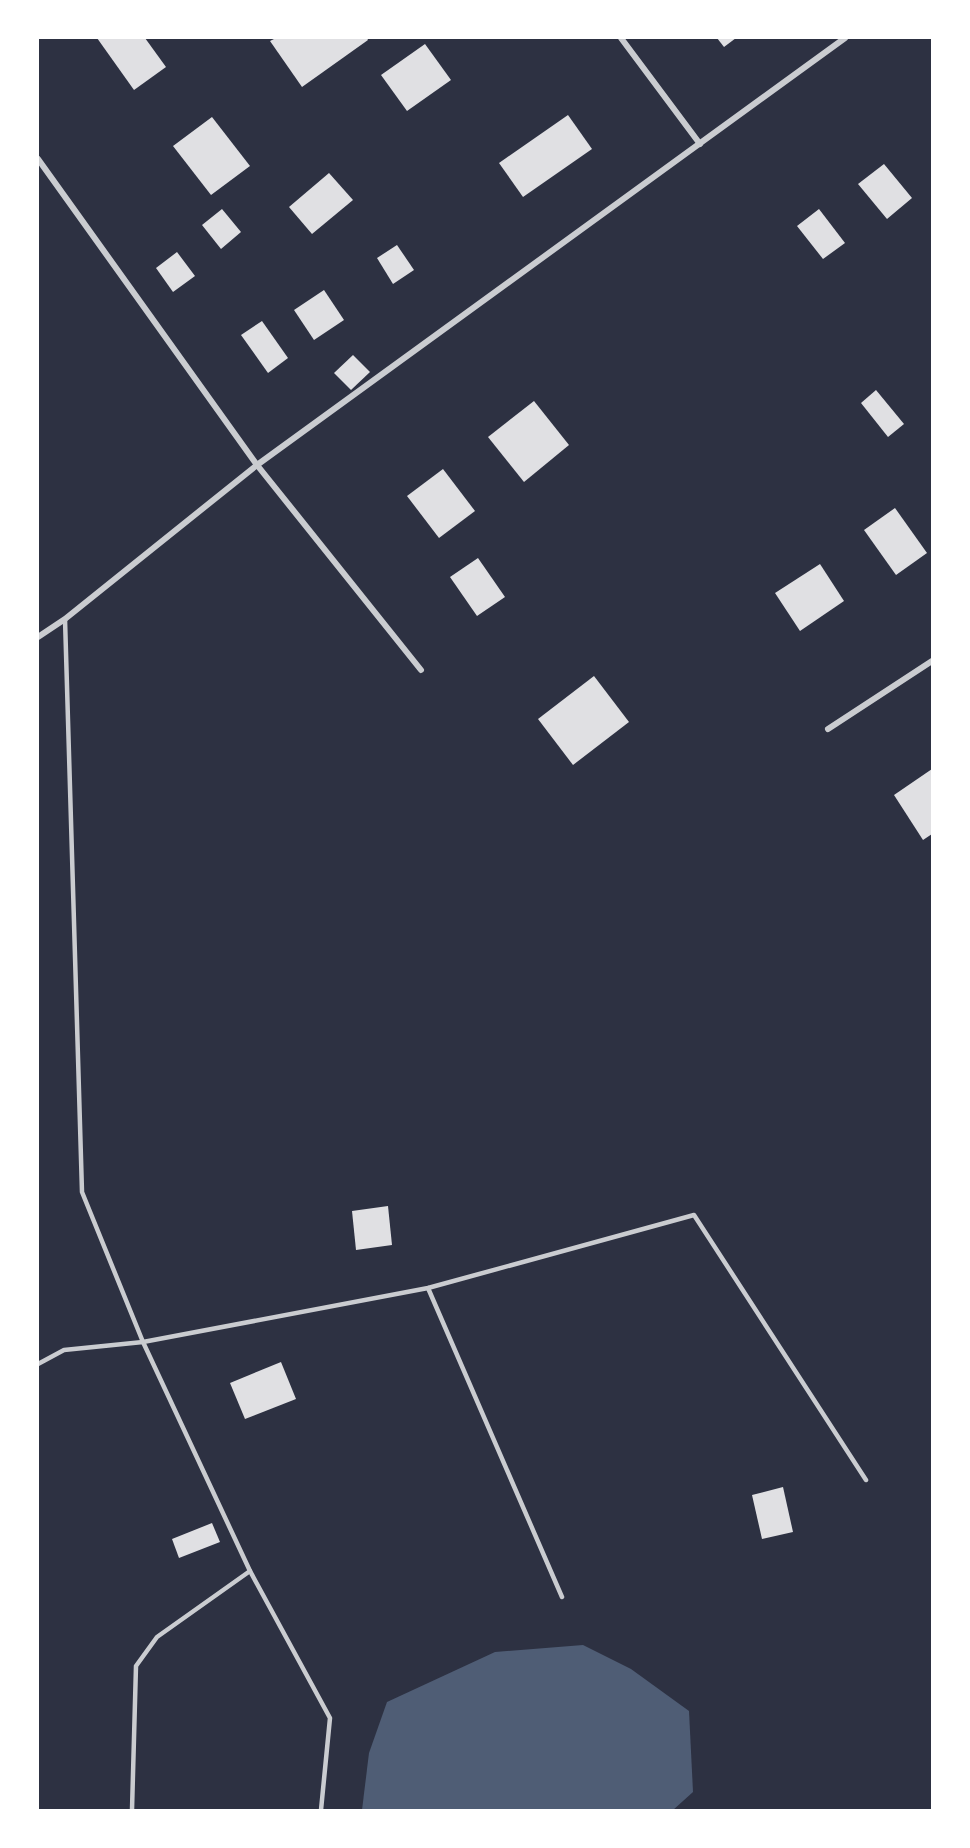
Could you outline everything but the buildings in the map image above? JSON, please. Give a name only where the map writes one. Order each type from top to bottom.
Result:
[{"type":"street","points":[[621,38],[700,144]]},
{"type":"street","points":[[38,637],[64,619],[257,465],[845,38]]},
{"type":"street","points":[[38,159],[257,465],[421,670]]},
{"type":"street","points":[[828,729],[933,662]]},
{"type":"lane","points":[[64,619],[82,1192],[143,1342],[250,1571],[330,1718],[321,1810]]},
{"type":"lane","points":[[38,1364],[64,1350],[143,1342],[428,1288],[694,1215],[866,1480]]},
{"type":"lane","points":[[428,1288],[562,1597]]},
{"type":"lane","points":[[132,1810],[136,1666],[157,1637],[250,1571]]},
{"type":"water","points":[[583,1645],[631,1669],[689,1711],[693,1792],[673,1810],[362,1810],[369,1753],[387,1702],[495,1652]]}]
